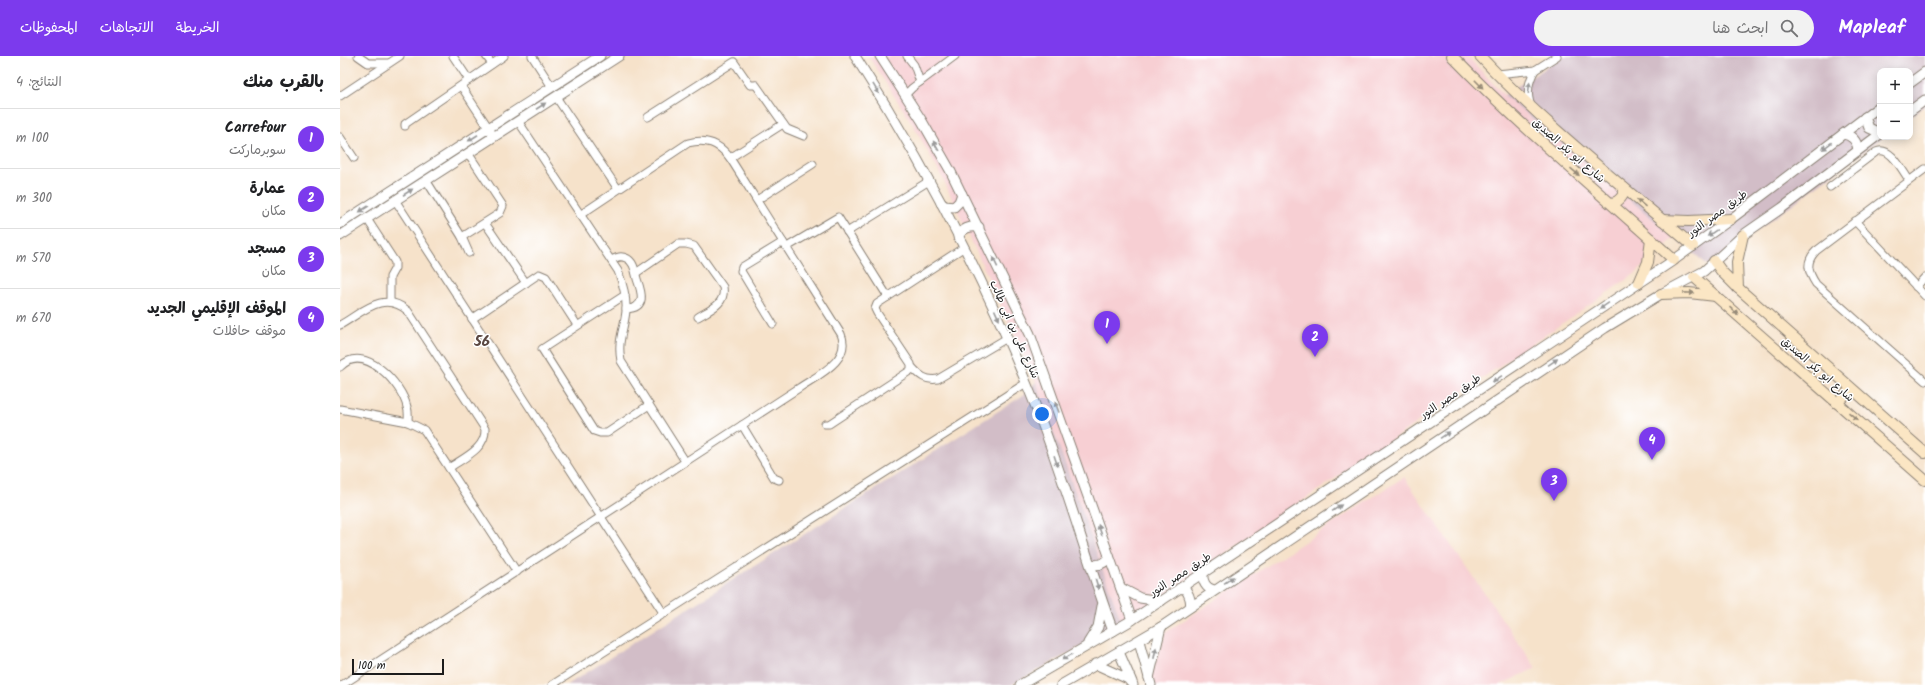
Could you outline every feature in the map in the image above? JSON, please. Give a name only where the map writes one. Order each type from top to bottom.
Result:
[{"type":"main road","name":"شارع ابو بكر الصديق","points":[[1452,56],[1534,137],[1612,203],[1674,260]]},
{"type":"main road","name":"شارع ابو بكر الصديق","points":[[1480,56],[1531,106],[1624,188],[1693,246]]},
{"type":"main road","points":[[1612,203],[1621,198],[1624,194],[1624,188]]},
{"type":"main road","points":[[1662,220],[1689,221],[1731,219]]},
{"type":"main road","points":[[1738,288],[1737,262],[1743,234]]},
{"type":"main road","points":[[1639,282],[1648,262],[1651,239]]},
{"type":"main road","name":"شارع ابو بكر الصديق","points":[[1714,261],[1738,288],[1925,454]]},
{"type":"main road","name":"شارع ابو بكر الصديق","points":[[1694,277],[1925,480]]},
{"type":"main road","points":[[1661,294],[1689,293],[1717,296]]},
{"type":"main road","points":[[1838,403],[1851,389]]},
{"type":"street","points":[[358,56],[368,63],[390,63]]},
{"type":"street","points":[[340,96],[400,56]]},
{"type":"street","points":[[453,56],[469,80]]},
{"type":"street","points":[[486,56],[492,64]]},
{"type":"street","points":[[405,126],[405,124],[504,56]]},
{"type":"street","points":[[532,56],[553,87],[555,97],[618,189]]},
{"type":"street","points":[[340,224],[553,87],[588,59],[600,56]]},
{"type":"street","points":[[341,234],[367,219],[619,56]]},
{"type":"street","name":"شارع على بن ابى طالب","points":[[855,56],[904,135],[987,293],[1026,383],[1054,455],[1091,564],[1102,602],[1113,631]]},
{"type":"street","name":"شارع على بن ابى طالب","points":[[880,56],[926,127],[962,194],[1030,334],[1132,620]]},
{"type":"street","points":[[907,56],[914,65],[920,82]]},
{"type":"street","points":[[905,95],[955,56]]},
{"type":"street","points":[[1497,74],[1536,70],[1557,56]]},
{"type":"street","points":[[648,117],[732,59],[750,84],[756,85],[786,129],[804,136]]},
{"type":"street","points":[[1531,106],[1528,99],[1529,84],[1536,70]]},
{"type":"street","points":[[1913,81],[1925,72]]},
{"type":"street","points":[[461,86],[494,136]]},
{"type":"street","points":[[553,87],[564,91]]},
{"type":"street","points":[[1913,109],[1925,100]]},
{"type":"street","name":"طريق مصر النور","points":[[1020,685],[1132,620],[1446,413],[1639,282],[1674,260],[1731,219],[1877,108]]},
{"type":"street","points":[[1865,117],[1869,128],[1877,132]]},
{"type":"street","points":[[518,121],[618,271],[625,295],[626,309],[620,337],[619,349],[621,361],[685,461]]},
{"type":"street","points":[[730,158],[783,124]]},
{"type":"street","points":[[1843,134],[1851,136],[1857,144],[1858,150]]},
{"type":"street","points":[[1061,685],[1161,627],[1605,328],[1661,294],[1704,271],[1743,234],[1782,208],[1877,136]]},
{"type":"street","points":[[340,137],[354,158]]},
{"type":"street","points":[[342,685],[742,425],[842,356],[844,341],[841,334],[730,158],[723,148],[714,143],[705,140],[688,143],[580,214]]},
{"type":"street","points":[[1830,187],[1876,152],[1882,150],[1888,152],[1909,180]]},
{"type":"street","points":[[462,237],[500,213],[503,206],[468,153]]},
{"type":"street","points":[[757,200],[813,164]]},
{"type":"street","points":[[1925,169],[1855,221],[1812,255],[1809,260],[1809,272],[1816,284],[1925,380]]},
{"type":"street","points":[[426,180],[462,237],[469,253]]},
{"type":"street","points":[[847,232],[929,181]]},
{"type":"street","points":[[941,203],[945,206],[954,207],[959,202],[962,194]]},
{"type":"street","points":[[395,200],[664,614]]},
{"type":"street","points":[[773,324],[741,271],[742,267],[838,217],[888,297]]},
{"type":"street","points":[[367,219],[395,262],[395,268],[390,277],[390,301]]},
{"type":"street","points":[[1855,221],[1925,296]]},
{"type":"street","points":[[485,223],[526,283]]},
{"type":"street","points":[[958,237],[963,229],[967,227],[979,228]]},
{"type":"street","points":[[636,273],[678,244],[694,246],[700,252],[723,287],[724,296],[722,301],[698,317]]},
{"type":"street","points":[[963,248],[877,304],[875,309],[912,367],[918,375],[925,379],[931,380],[938,378],[1007,338]]},
{"type":"street","points":[[611,260],[619,256],[627,258],[633,263],[642,295],[638,306],[632,309],[626,309]]},
{"type":"street","points":[[472,319],[539,274],[546,277],[577,324]]},
{"type":"street","points":[[1916,287],[1925,277]]},
{"type":"street","points":[[625,295],[577,324],[542,349],[589,426],[594,431],[607,433],[649,405]]},
{"type":"street","points":[[340,325],[380,302],[390,301],[400,304],[408,311],[485,430],[485,437],[482,444],[449,468]]},
{"type":"street","points":[[340,367],[351,360],[360,359],[376,365],[389,377],[405,400],[408,422]]},
{"type":"street","points":[[825,424],[829,424],[858,405],[910,370],[912,367]]},
{"type":"street","points":[[552,685],[1026,383]]},
{"type":"street","points":[[340,409],[408,422],[424,430],[517,572]]},
{"type":"street","points":[[742,425],[774,478],[779,480]]},
{"type":"street","points":[[1091,564],[1095,565],[1104,563],[1109,556]]},
{"type":"street","points":[[1203,573],[1205,584],[1208,589],[1214,590]]},
{"type":"street","points":[[1121,588],[1140,598],[1161,601]]},
{"type":"street","points":[[1180,588],[1186,590],[1189,595],[1191,602],[1190,607]]},
{"type":"street","points":[[1084,647],[1098,627],[1102,602]]},
{"type":"street","points":[[1150,682],[1161,627]]},
{"type":"street","points":[[1139,641],[1150,682]]},
{"type":"street","points":[[1119,652],[1129,683]]},
{"type":"street","points":[[1095,664],[1129,683]]},
{"type":"shaded area","points":[[868,56],[1467,56],[1504,95],[1675,237],[1636,273],[1122,624],[1036,382],[943,179],[912,123]]},
{"type":"shaded area","points":[[1564,56],[1925,56],[1925,106],[1913,115],[1913,68],[1877,68],[1877,140],[1879,140],[1709,266],[1504,95]]},
{"type":"shaded area","points":[[1036,382],[1122,624],[1011,685],[567,685],[1022,396]]},
{"type":"shaded area","points":[[1404,477],[1536,668],[1500,685],[1155,685],[1151,673],[1166,632]]},
{"type":"place","name":"Carrefour","points":[[1107,344]]},
{"type":"place","name":"عمارة","points":[[1315,357]]},
{"type":"place","name":"الموقف الإقليمي الجديد","points":[[1652,460]]},
{"type":"place","name":"مسجد","points":[[1554,501]]},
{"type":"district","name":"56","points":[[482,341]]}]
